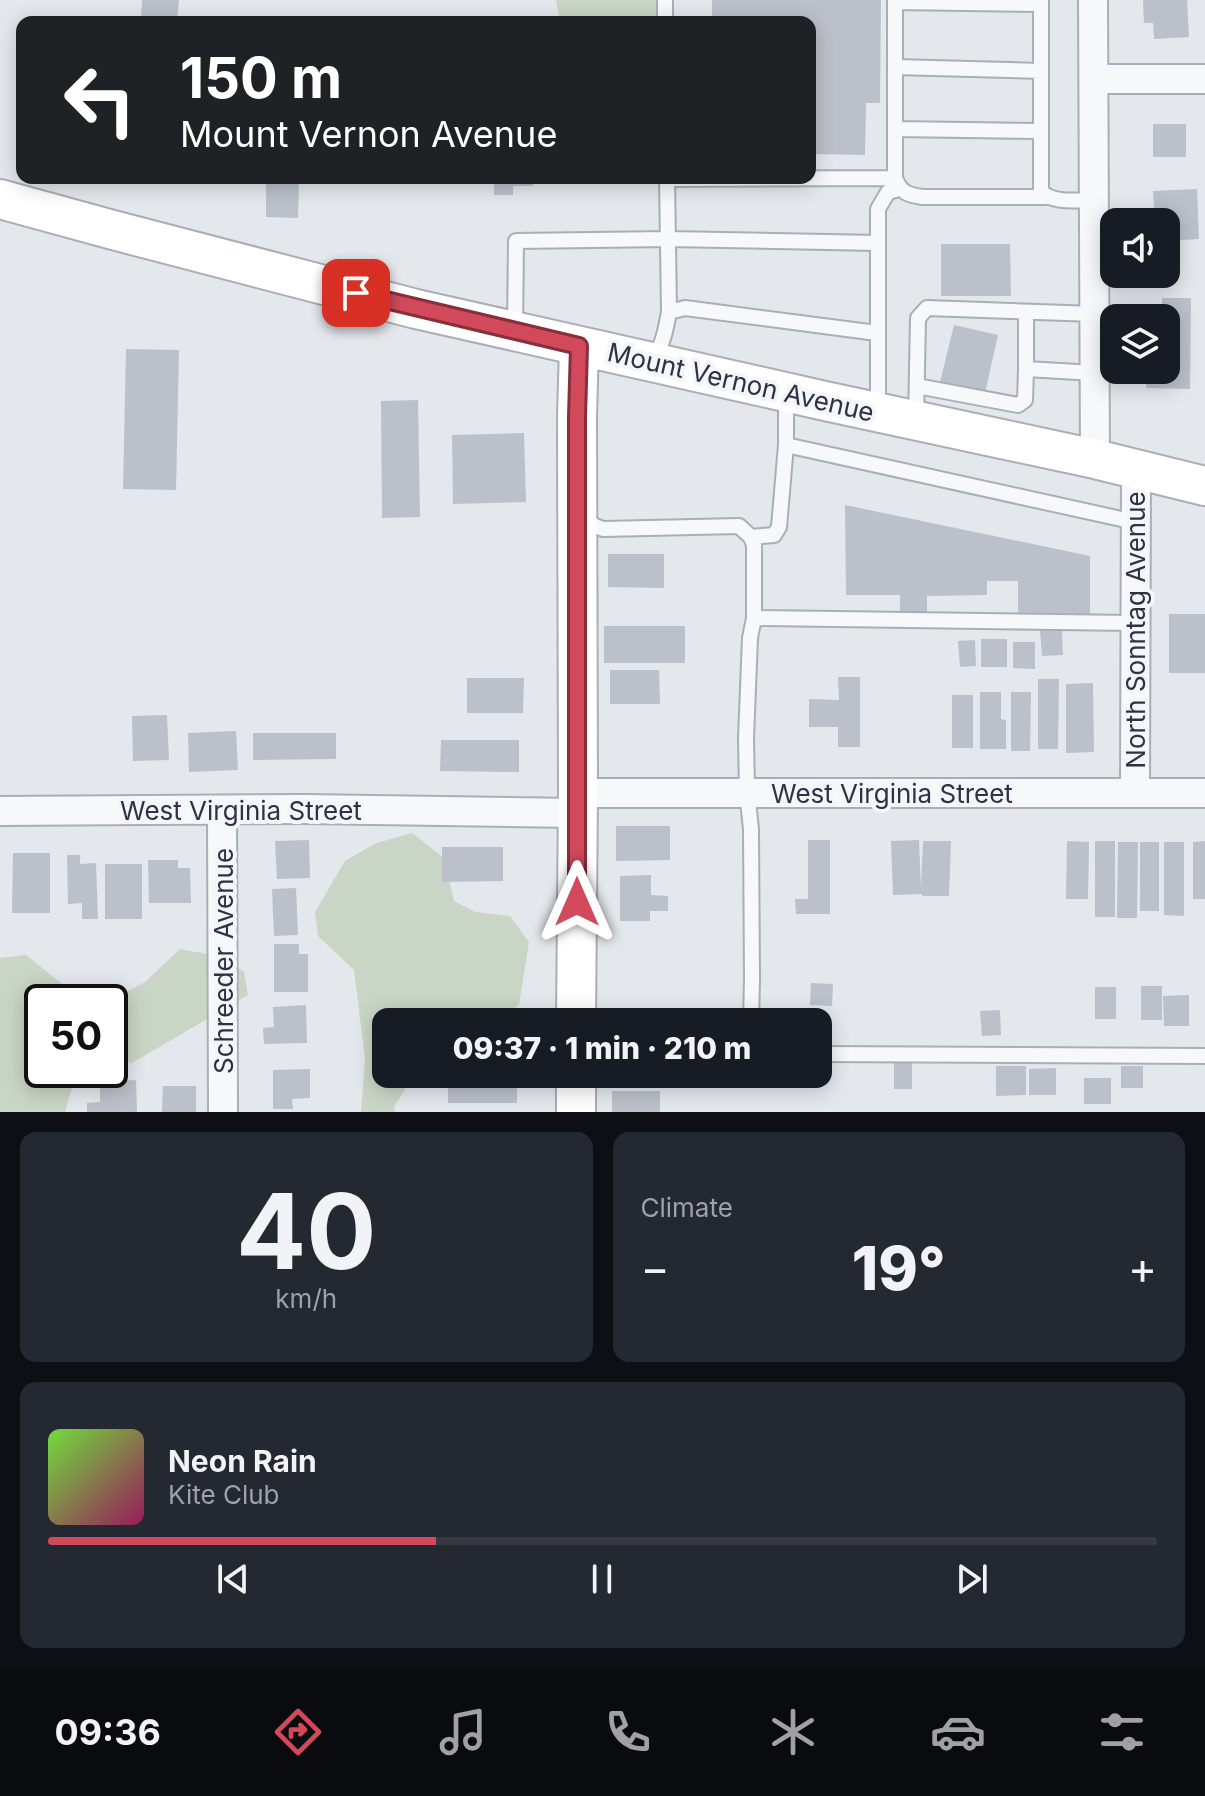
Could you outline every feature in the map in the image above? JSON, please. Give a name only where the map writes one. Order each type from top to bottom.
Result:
[{"type":"main road","name":"Mount Vernon Avenue","points":[[0,199],[401,305],[579,346],[878,412],[916,403],[1095,459],[1205,486]]},
{"type":"main road","points":[[576,1008],[579,346]]},
{"type":"main road","points":[[576,1088],[576,1112]]},
{"type":"street","points":[[1093,0],[1095,459]]},
{"type":"street","points":[[1094,79],[1205,79]]},
{"type":"street","name":"North Sonntag Avenue","points":[[1135,792],[1136,468]]},
{"type":"street","name":"West Virginia Street","points":[[0,811],[578,803],[747,792],[1205,793]]},
{"type":"street","name":"Schreeder Avenue","points":[[222,810],[223,1112]]},
{"type":"lane","points":[[878,412],[878,209],[897,183],[895,1],[1041,2],[1041,191],[1046,197]]},
{"type":"lane","points":[[895,67],[1041,71]]},
{"type":"lane","points":[[895,129],[1041,131]]},
{"type":"lane","points":[[816,182],[897,183],[911,195],[923,197],[1094,200]]},
{"type":"lane","points":[[649,361],[656,355],[669,312],[667,184]]},
{"type":"lane","points":[[515,331],[516,241],[668,239],[878,243]]},
{"type":"lane","points":[[669,312],[685,308],[877,333]]},
{"type":"lane","points":[[1026,312],[1025,400],[1018,405],[916,403],[918,318],[927,308],[1095,314]]},
{"type":"lane","points":[[1026,369],[1095,373]]},
{"type":"lane","points":[[751,537],[774,535],[779,527],[786,445],[786,392]]},
{"type":"lane","points":[[786,445],[1135,522]]},
{"type":"lane","points":[[577,511],[603,529],[739,526],[751,537],[754,545],[747,792],[751,829],[751,1008]]},
{"type":"lane","points":[[754,618],[1135,623]]},
{"type":"lane","points":[[832,1054],[1205,1056]]},
{"type":"green space","points":[[556,0],[661,0],[661,16],[559,16]]},
{"type":"green space","points":[[412,833],[444,858],[454,901],[475,912],[510,916],[529,942],[519,1005],[514,1008],[372,1008],[372,1088],[406,1088],[394,1107],[395,1112],[361,1112],[365,1058],[354,970],[318,936],[315,912],[345,861],[374,844]]},
{"type":"green space","points":[[180,949],[222,957],[244,972],[248,995],[128,1063],[128,991],[145,982]]},
{"type":"green space","points":[[26,955],[62,984],[24,984],[24,1088],[72,1088],[65,1112],[0,1112],[0,958]]},
{"type":"building","points":[[142,0],[179,0],[178,16],[141,16]]},
{"type":"building","points":[[712,0],[881,0],[880,103],[866,103],[865,155],[816,154],[816,16],[712,16]]},
{"type":"building","points":[[1143,0],[1187,0],[1189,37],[1154,39],[1153,23],[1144,23]]},
{"type":"building","points":[[1153,124],[1186,124],[1186,157],[1153,157]]},
{"type":"building","points":[[266,184],[299,184],[298,218],[266,217]]},
{"type":"building","points":[[494,184],[533,184],[513,186],[513,195],[494,195]]},
{"type":"building","points":[[1197,189],[1199,239],[1180,240],[1180,208],[1154,208],[1153,191]]},
{"type":"building","points":[[941,244],[1010,244],[1011,296],[941,296]]},
{"type":"building","points":[[1162,298],[1191,298],[1190,389],[1146,388],[1146,384],[1180,384],[1180,304],[1162,304]]},
{"type":"building","points":[[954,325],[998,335],[985,393],[940,382]]},
{"type":"building","points":[[126,349],[179,350],[176,490],[123,489]]},
{"type":"building","points":[[418,400],[420,517],[382,518],[381,401]]},
{"type":"building","points":[[524,433],[526,502],[453,504],[452,435]]},
{"type":"building","points":[[845,505],[1090,556],[1090,617],[1018,617],[1018,581],[987,581],[987,595],[927,596],[927,612],[900,613],[900,595],[846,595]]},
{"type":"building","points":[[608,554],[664,554],[664,588],[608,587]]},
{"type":"building","points":[[1169,614],[1205,614],[1205,673],[1169,673]]},
{"type":"building","points":[[604,626],[685,626],[685,663],[604,663]]},
{"type":"building","points":[[1062,630],[1063,655],[1042,656],[1040,631]]},
{"type":"building","points":[[981,639],[1007,639],[1007,667],[981,667]]},
{"type":"building","points":[[975,640],[976,666],[960,667],[958,641]]},
{"type":"building","points":[[1013,642],[1035,642],[1035,669],[1013,668]]},
{"type":"building","points":[[610,670],[659,670],[660,704],[610,704]]},
{"type":"building","points":[[838,677],[860,677],[860,747],[838,747],[838,727],[809,727],[809,699],[839,700]]},
{"type":"building","points":[[467,678],[524,678],[523,713],[467,713]]},
{"type":"building","points":[[1038,679],[1059,679],[1058,749],[1038,749]]},
{"type":"building","points":[[1093,683],[1094,752],[1066,753],[1066,684]]},
{"type":"building","points":[[980,692],[1001,692],[1001,719],[1006,720],[1006,749],[980,749]]},
{"type":"building","points":[[1011,692],[1031,692],[1030,751],[1011,751]]},
{"type":"building","points":[[952,695],[973,695],[973,748],[952,748]]},
{"type":"building","points":[[167,715],[169,760],[133,761],[132,716]]},
{"type":"building","points":[[236,731],[238,770],[189,772],[188,733]]},
{"type":"building","points":[[253,733],[336,733],[336,759],[253,760]]},
{"type":"building","points":[[441,740],[519,740],[519,772],[440,771]]},
{"type":"building","points":[[616,826],[670,826],[670,860],[616,861]]},
{"type":"building","points":[[309,840],[310,878],[277,879],[275,841]]},
{"type":"building","points":[[808,840],[830,840],[830,914],[796,914],[795,899],[808,899]]},
{"type":"building","points":[[919,840],[921,888],[923,841],[951,841],[949,896],[893,895],[891,841]]},
{"type":"building","points":[[1067,841],[1089,842],[1088,899],[1066,899]]},
{"type":"building","points":[[1095,841],[1115,841],[1115,917],[1095,917]]},
{"type":"building","points":[[1205,841],[1205,899],[1193,899],[1193,842]]},
{"type":"building","points":[[1118,842],[1138,842],[1137,918],[1117,918]]},
{"type":"building","points":[[1140,842],[1159,842],[1159,911],[1140,911]]},
{"type":"building","points":[[1164,842],[1184,842],[1184,916],[1164,915]]},
{"type":"building","points":[[442,847],[503,847],[503,881],[442,882]]},
{"type":"building","points":[[13,853],[50,853],[50,913],[12,913]]},
{"type":"building","points":[[67,855],[80,855],[80,864],[96,863],[98,919],[82,919],[82,903],[68,904]]},
{"type":"building","points":[[148,860],[178,860],[178,868],[190,868],[191,903],[149,903]]},
{"type":"building","points":[[105,864],[142,864],[142,919],[105,919]]},
{"type":"building","points":[[651,875],[651,895],[668,896],[668,911],[650,911],[650,921],[620,921],[620,876]]},
{"type":"building","points":[[296,888],[298,935],[274,936],[272,889]]},
{"type":"building","points":[[274,944],[299,944],[299,954],[308,954],[308,992],[274,992]]},
{"type":"building","points":[[811,983],[833,984],[832,1006],[810,1005]]},
{"type":"building","points":[[1141,986],[1162,986],[1162,1020],[1141,1020]]},
{"type":"building","points":[[1095,987],[1116,987],[1116,1019],[1095,1019]]},
{"type":"building","points":[[1189,995],[1189,1026],[1164,1026],[1163,996]]},
{"type":"building","points":[[306,1005],[307,1043],[264,1044],[263,1028],[274,1027],[273,1007]]},
{"type":"building","points":[[1000,1010],[1001,1035],[982,1036],[980,1011]]},
{"type":"building","points":[[912,1059],[912,1089],[894,1089],[894,1060]]},
{"type":"building","points":[[996,1066],[1026,1066],[1026,1095],[996,1096]]},
{"type":"building","points":[[1121,1066],[1143,1066],[1143,1088],[1121,1088]]},
{"type":"building","points":[[1056,1068],[1056,1095],[1029,1095],[1029,1069]]},
{"type":"building","points":[[310,1069],[310,1098],[292,1099],[293,1109],[273,1109],[273,1070]]},
{"type":"building","points":[[1084,1078],[1111,1078],[1111,1104],[1084,1104]]},
{"type":"building","points":[[128,1080],[136,1080],[137,1112],[87,1112],[87,1103],[100,1102],[100,1088],[128,1088]]},
{"type":"building","points":[[163,1086],[196,1086],[196,1112],[162,1112]]},
{"type":"building","points":[[448,1088],[517,1088],[517,1103],[448,1103]]},
{"type":"building","points":[[612,1091],[660,1091],[660,1112],[612,1112]]},
{"type":"route","points":[[356,293],[579,346],[577,902]]}]
